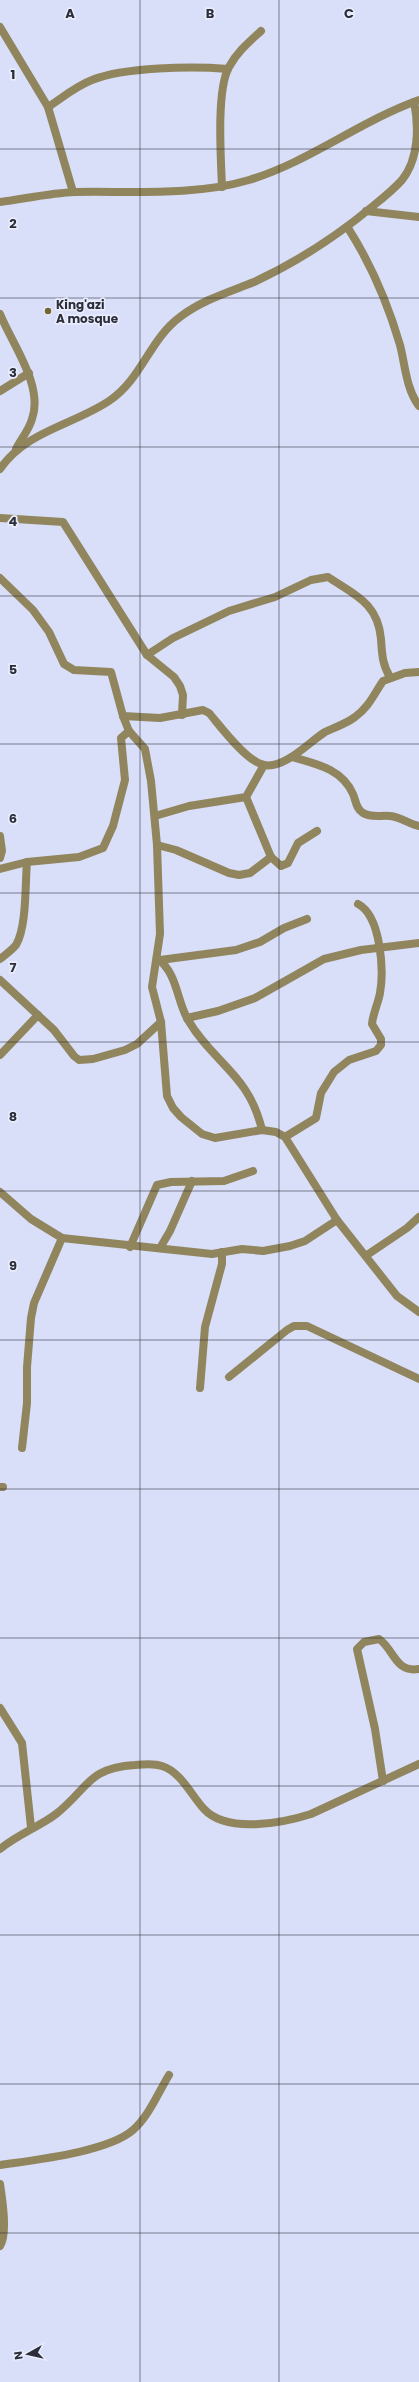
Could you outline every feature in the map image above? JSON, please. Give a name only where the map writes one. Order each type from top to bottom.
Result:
[{"type":"street","points":[[0,27],[48,107],[73,192]]},
{"type":"street","points":[[222,187],[221,115],[228,69],[240,50],[261,31]]},
{"type":"street","points":[[48,107],[89,80],[105,75],[177,68],[228,69]]},
{"type":"street","points":[[0,202],[73,192],[222,187],[251,180],[326,146],[390,112],[417,101],[417,138],[413,160],[403,179],[348,228],[275,271],[192,308],[163,333],[126,388],[108,402],[57,426],[15,450]]},
{"type":"street","points":[[366,211],[419,217]]},
{"type":"street","points":[[348,228],[375,276],[400,344],[411,390],[419,406]]},
{"type":"street","points":[[0,314],[29,373],[34,395],[34,411],[32,421],[15,450],[0,469]]},
{"type":"street","points":[[0,391],[29,373]]},
{"type":"street","points":[[0,518],[63,522],[147,655],[174,678],[180,686],[183,695],[182,715]]},
{"type":"street","points":[[147,655],[173,638],[229,611],[288,592],[311,580],[328,577],[363,600],[371,608],[380,630],[382,664],[390,677]]},
{"type":"street","points":[[0,578],[33,610],[49,632],[68,667],[74,670],[111,672],[123,716],[129,731],[145,749],[151,781],[155,816],[160,934],[159,959],[152,987],[161,1022],[167,1096],[173,1108],[181,1117],[202,1134],[215,1138],[262,1130],[276,1132],[285,1137],[337,1220],[397,1296],[419,1312]]},
{"type":"street","points":[[246,797],[264,765],[292,757],[326,732],[356,717],[369,704],[383,681],[390,677],[419,672]]},
{"type":"street","points":[[123,716],[160,718],[203,710],[209,713],[243,751],[264,765]]},
{"type":"street","points":[[0,869],[27,862],[79,857],[97,851],[106,844],[125,780],[121,738],[129,731]]},
{"type":"street","points":[[292,757],[319,764],[336,772],[347,784],[357,808],[362,813],[368,815],[398,817],[419,826]]},
{"type":"street","points":[[155,816],[189,806],[246,797]]},
{"type":"street","points":[[246,797],[272,857],[281,866],[288,863],[298,843],[316,831]]},
{"type":"street","points":[[0,836],[2,851],[0,858]]},
{"type":"street","points":[[157,845],[176,850],[229,873],[239,875],[250,873],[272,857]]},
{"type":"street","points":[[0,959],[15,946],[19,940],[23,921],[27,862]]},
{"type":"street","points":[[285,1137],[316,1118],[322,1093],[334,1072],[349,1060],[376,1051],[381,1045],[381,1038],[372,1024],[380,993],[380,947],[369,913],[358,904]]},
{"type":"street","points":[[159,959],[236,950],[260,942],[284,928],[307,919]]},
{"type":"street","points":[[187,1018],[218,1011],[255,998],[324,959],[380,947],[419,943]]},
{"type":"street","points":[[159,959],[171,972],[177,985],[187,1018],[197,1034],[235,1074],[250,1094],[255,1104],[262,1130]]},
{"type":"street","points":[[0,980],[54,1030],[74,1056],[79,1060],[126,1050],[137,1044],[161,1022]]},
{"type":"street","points":[[0,1055],[38,1016]]},
{"type":"street","points":[[130,1247],[157,1185],[171,1182],[224,1181],[253,1171]]},
{"type":"street","points":[[160,1248],[170,1231],[192,1181]]},
{"type":"street","points":[[0,1192],[31,1220],[62,1238],[130,1247],[160,1248],[212,1254],[242,1249],[263,1251],[290,1246],[304,1240],[337,1220]]},
{"type":"street","points":[[366,1255],[407,1228],[419,1217]]},
{"type":"street","points":[[22,1448],[27,1403],[27,1367],[31,1318],[34,1303],[62,1238]]},
{"type":"street","points":[[200,1388],[205,1327],[217,1282],[222,1252]]},
{"type":"street","points":[[229,1377],[287,1330],[300,1325],[314,1329],[419,1379]]},
{"type":"street","points":[[383,1782],[375,1729],[357,1649],[364,1642],[379,1639],[398,1663],[404,1668],[419,1669]]},
{"type":"street","points":[[0,1708],[22,1743],[31,1827]]},
{"type":"street","points":[[0,1849],[31,1827],[56,1815],[98,1773],[124,1766],[152,1764],[167,1768],[190,1791],[204,1809],[215,1817],[234,1823],[256,1824],[293,1820],[383,1782],[419,1764]]},
{"type":"street","points":[[0,2165],[66,2154],[118,2139],[134,2130],[168,2075]]},
{"type":"street","points":[[0,2184],[3,2221],[3,2242],[0,2246]]},
{"type":"place","name":"King'azi A mosque","points":[[48,311]]}]
